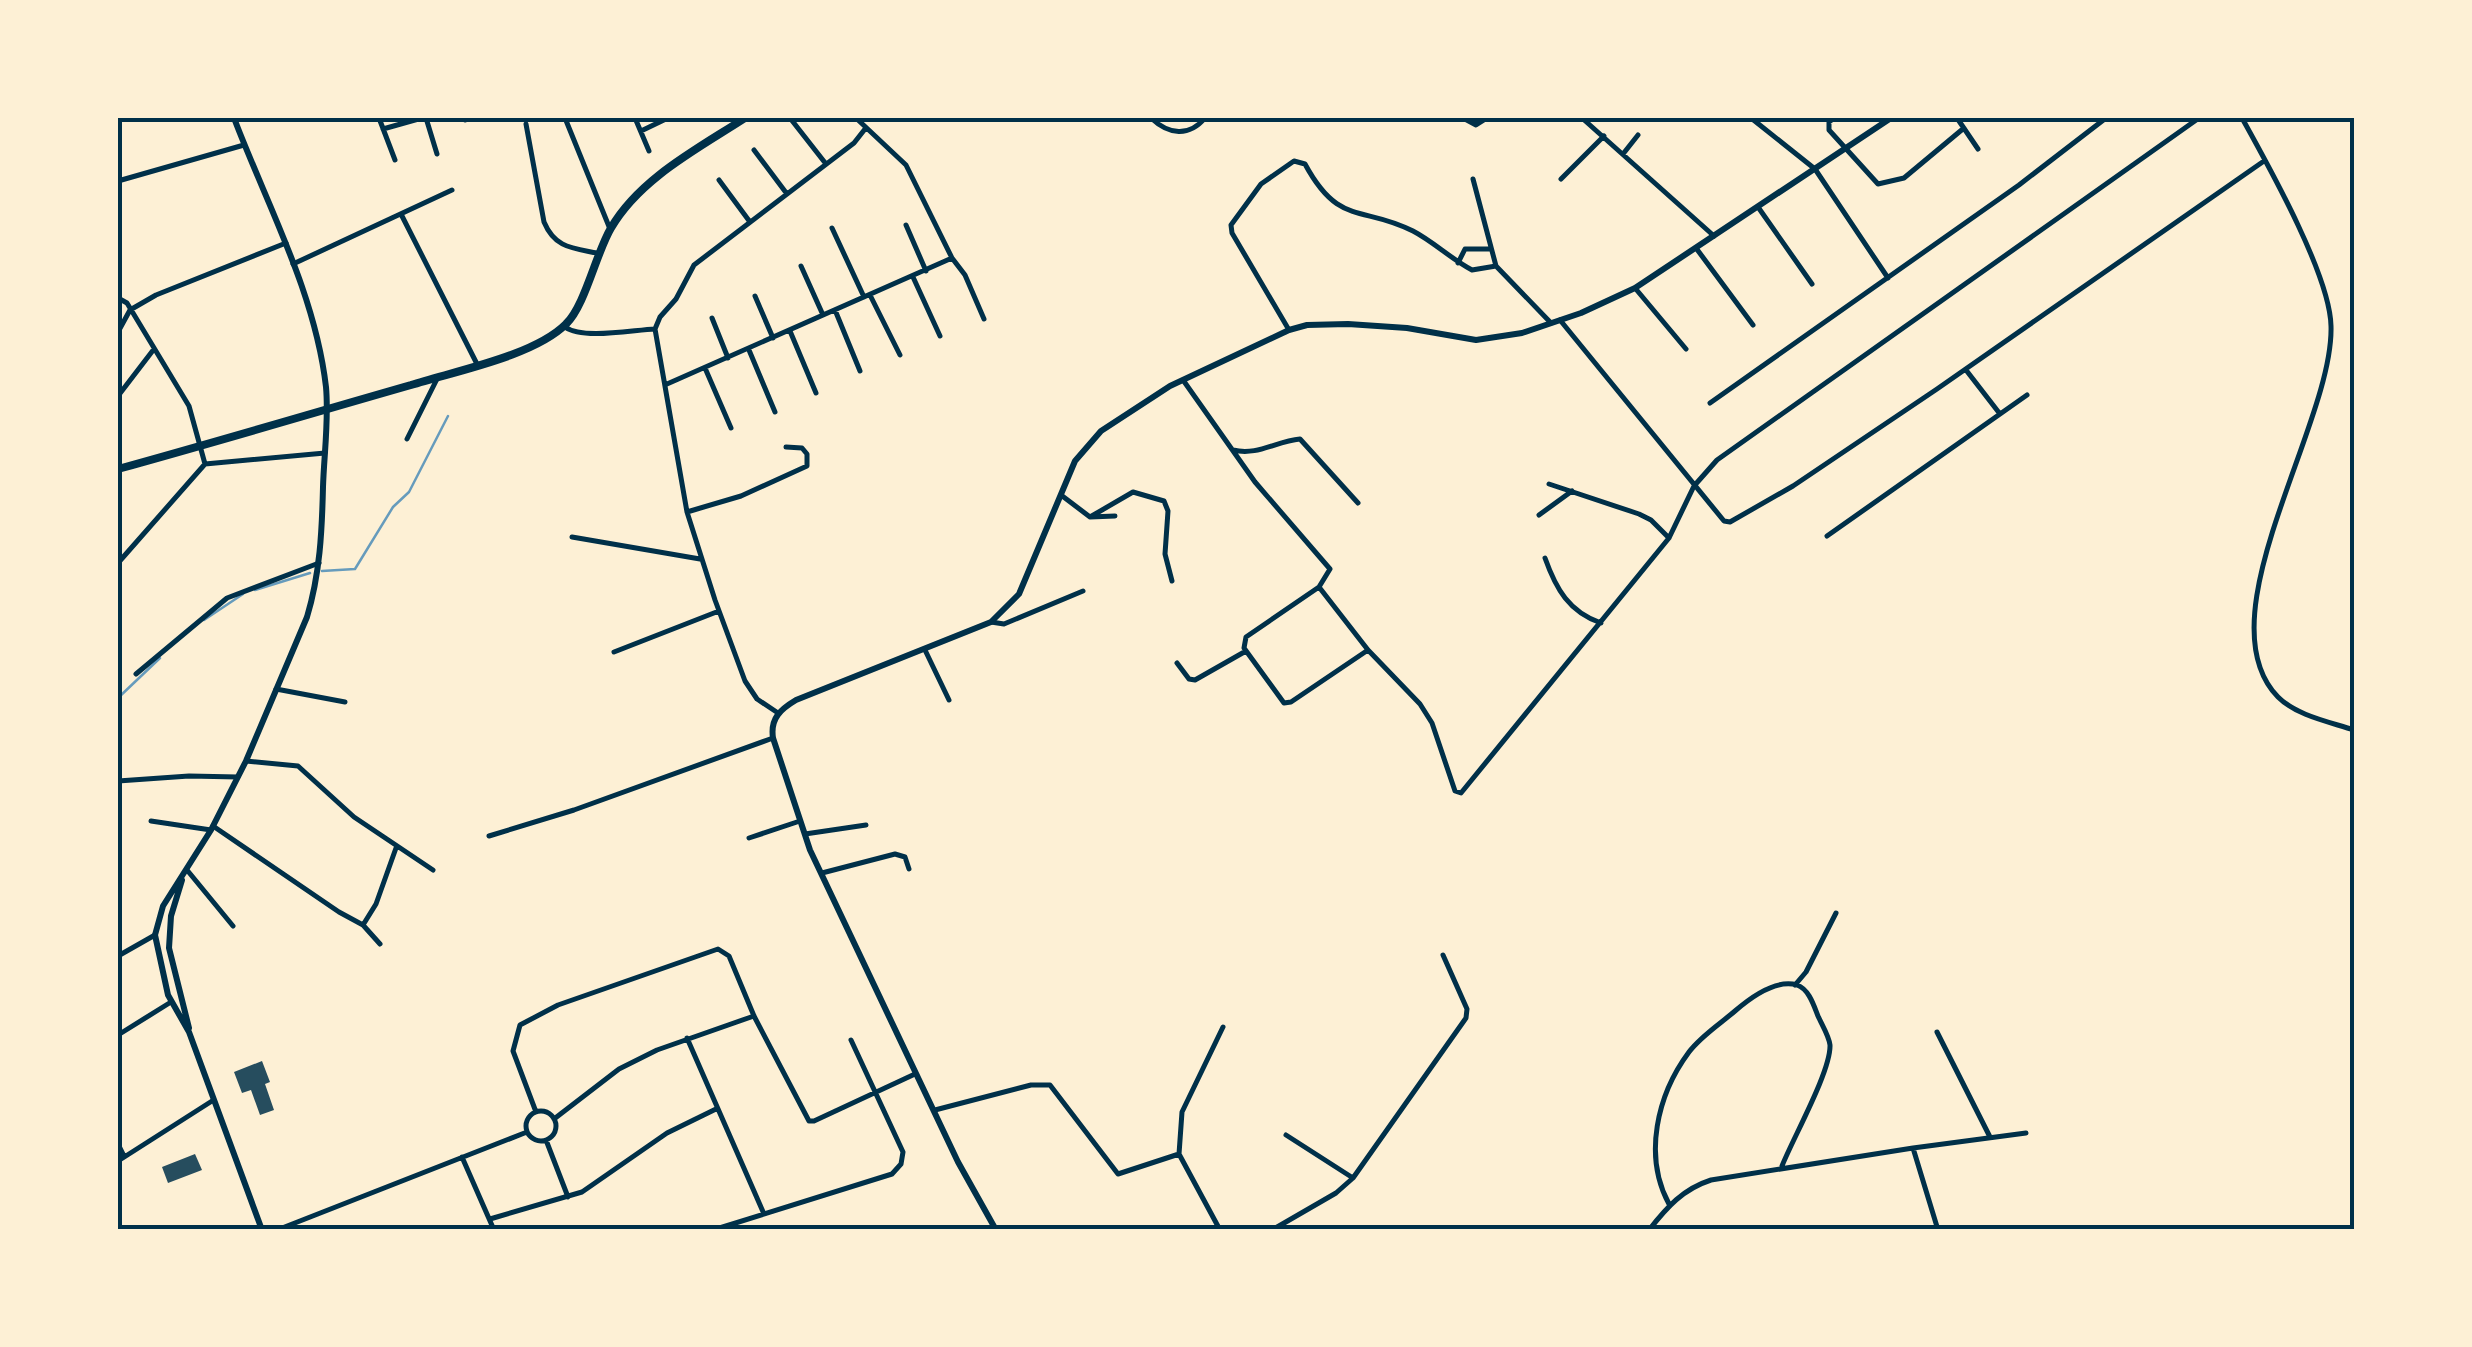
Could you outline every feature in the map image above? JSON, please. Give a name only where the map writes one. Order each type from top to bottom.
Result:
[{"type":"main road","points":[[118,469],[538,343],[564,326],[576,312],[597,253],[620,214],[646,187],[746,118]]},
{"type":"street","points":[[189,1032],[170,1002],[155,936],[164,906],[212,828],[246,761],[307,617],[318,563],[327,409],[317,343],[293,264],[234,118]]},
{"type":"street","points":[[379,118],[395,160]]},
{"type":"street","points":[[383,129],[424,118],[437,154]]},
{"type":"street","points":[[565,118],[610,229]]},
{"type":"street","points":[[635,118],[649,150]]},
{"type":"street","points":[[641,131],[668,118]]},
{"type":"street","points":[[790,118],[826,164]]},
{"type":"street","points":[[856,118],[906,165],[952,258],[965,275],[984,320]]},
{"type":"street","points":[[1150,118],[1166,128],[1186,132],[1195,130],[1205,118]]},
{"type":"street","points":[[1463,118],[1476,126],[1487,118]]},
{"type":"street","points":[[1582,118],[1714,236]]},
{"type":"street","points":[[1750,118],[1815,169],[1888,278]]},
{"type":"street","points":[[1834,118],[1828,127],[1870,180],[1878,184],[1904,178],[1964,128]]},
{"type":"street","points":[[996,1230],[804,834],[773,738],[778,713],[796,700],[991,622],[1020,594],[1075,461],[1102,431],[1183,380],[1307,325],[1406,328],[1476,340],[1509,336],[1556,321],[1635,288],[1891,118]]},
{"type":"street","points":[[1956,118],[1978,149]]},
{"type":"street","points":[[1710,403],[2018,186],[2106,118]]},
{"type":"street","points":[[1319,586],[1368,650],[1420,704],[1440,746],[1450,783],[1462,793],[1669,538],[1694,486],[1717,460],[2199,118]]},
{"type":"street","points":[[2242,118],[2322,284],[2331,321],[2331,342],[2320,396],[2260,572],[2255,641],[2269,686],[2278,698],[2290,707],[2354,730]]},
{"type":"street","points":[[526,124],[544,222],[550,234],[558,244],[597,253]]},
{"type":"street","points":[[778,713],[752,694],[700,559],[687,512],[655,328],[694,265],[854,143],[865,129]]},
{"type":"street","points":[[1623,154],[1638,135]]},
{"type":"street","points":[[1561,179],[1604,136]]},
{"type":"street","points":[[118,180],[244,146]]},
{"type":"street","points":[[754,150],[787,194]]},
{"type":"street","points":[[1289,330],[1232,233],[1232,225],[1261,184],[1294,161],[1305,164],[1320,189],[1351,213],[1411,230],[1472,270],[1496,266]]},
{"type":"street","points":[[1473,179],[1496,266],[1556,321],[1724,521],[1737,520],[1966,370],[2264,161]]},
{"type":"street","points":[[719,180],[750,222]]},
{"type":"street","points":[[293,264],[452,190]]},
{"type":"street","points":[[1758,207],[1812,284]]},
{"type":"street","points":[[402,216],[477,364]]},
{"type":"street","points":[[906,225],[926,270]]},
{"type":"street","points":[[832,228],[900,354]]},
{"type":"street","points":[[118,332],[130,310],[156,295],[286,243]]},
{"type":"street","points":[[1458,263],[1470,247],[1490,250]]},
{"type":"street","points":[[1696,248],[1753,326]]},
{"type":"street","points":[[666,384],[952,258]]},
{"type":"street","points":[[801,266],[823,315]]},
{"type":"street","points":[[914,277],[940,336]]},
{"type":"street","points":[[1635,288],[1686,350]]},
{"type":"street","points":[[754,296],[773,338]]},
{"type":"street","points":[[118,298],[124,299],[189,406],[205,464]]},
{"type":"street","points":[[836,310],[860,371]]},
{"type":"street","points":[[712,318],[728,358]]},
{"type":"street","points":[[564,326],[585,334],[655,328]]},
{"type":"street","points":[[790,331],[816,393]]},
{"type":"street","points":[[118,396],[154,349]]},
{"type":"street","points":[[749,350],[774,412]]},
{"type":"street","points":[[705,368],[731,428]]},
{"type":"street","points":[[1966,370],[2000,414]]},
{"type":"street","points":[[407,440],[438,376]]},
{"type":"street","points":[[1183,380],[1230,449],[1328,564],[1329,574],[1319,586],[1246,637],[1246,651],[1284,703],[1368,650]]},
{"type":"street","points":[[1827,536],[2027,395]]},
{"type":"street","points":[[1230,449],[1257,452],[1300,439],[1358,504]]},
{"type":"street","points":[[687,512],[740,496],[806,466],[807,454],[802,448],[786,447]]},
{"type":"street","points":[[118,563],[205,464],[324,453]]},
{"type":"street","points":[[1549,484],[1639,514],[1669,538]]},
{"type":"street","points":[[1539,516],[1572,491]]},
{"type":"street","points":[[1090,517],[1133,492],[1164,501],[1168,511],[1165,554],[1172,581]]},
{"type":"street","points":[[1060,494],[1090,517],[1116,516]]},
{"type":"street","points":[[572,536],[700,559]]},
{"type":"street","points":[[1545,558],[1566,602],[1584,617],[1602,623]]},
{"type":"street","points":[[136,674],[227,598],[318,563]]},
{"type":"street","points":[[991,622],[1004,624],[1083,590]]},
{"type":"street","points":[[614,652],[719,611]]},
{"type":"street","points":[[926,650],[949,700]]},
{"type":"street","points":[[1177,663],[1189,679],[1196,680],[1246,651]]},
{"type":"street","points":[[276,689],[345,702]]},
{"type":"street","points":[[489,836],[574,810],[773,738]]},
{"type":"street","points":[[246,761],[298,766],[354,816],[433,870]]},
{"type":"street","points":[[118,782],[189,776],[238,777]]},
{"type":"street","points":[[151,821],[212,828],[363,924],[380,944]]},
{"type":"street","points":[[750,838],[800,821]]},
{"type":"street","points":[[804,834],[866,824]]},
{"type":"street","points":[[363,924],[376,904],[396,848]]},
{"type":"street","points":[[822,873],[895,854],[905,857],[909,869]]},
{"type":"street","points":[[187,870],[234,926]]},
{"type":"street","points":[[182,879],[168,933],[169,948],[184,998],[189,1032],[262,1230]]},
{"type":"street","points":[[1669,1204],[1655,1162],[1657,1120],[1680,1066],[1690,1050],[1746,1001],[1766,990],[1795,984],[1806,972],[1836,914]]},
{"type":"street","points":[[118,956],[155,936]]},
{"type":"street","points":[[536,1112],[513,1051],[520,1024],[532,1016],[718,948],[729,956],[754,1016],[809,1120],[918,1073]]},
{"type":"street","points":[[1272,1230],[1336,1193],[1353,1178],[1466,1018],[1467,1009],[1443,955]]},
{"type":"street","points":[[1782,1166],[1824,1073],[1830,1046],[1805,990],[1795,984]]},
{"type":"street","points":[[118,1035],[170,1002]]},
{"type":"street","points":[[554,1119],[619,1069],[687,1038],[754,1016]]},
{"type":"street","points":[[1220,1230],[1178,1154],[1182,1112],[1222,1027]]},
{"type":"street","points":[[1937,1032],[1990,1137]]},
{"type":"street","points":[[687,1038],[764,1214]]},
{"type":"street","points":[[713,1230],[892,1174],[901,1164],[903,1152],[851,1040]]},
{"type":"street","points":[[935,1110],[1044,1083],[1057,1094],[1116,1173],[1123,1174],[1178,1154]]},
{"type":"street","points":[[118,1161],[212,1101]]},
{"type":"street","points":[[490,1220],[568,1197],[597,1184],[667,1132],[716,1109]]},
{"type":"street","points":[[536,1112],[548,1113],[554,1119],[554,1134],[546,1140],[533,1138],[527,1132],[526,1122],[536,1112]]},
{"type":"street","points":[[278,1230],[527,1132]]},
{"type":"street","points":[[1649,1230],[1669,1204],[1693,1186],[1711,1180],[1782,1166],[2026,1132]]},
{"type":"street","points":[[1286,1135],[1353,1178]]},
{"type":"street","points":[[546,1140],[568,1197]]},
{"type":"street","points":[[118,1144],[124,1156]]},
{"type":"street","points":[[1913,1148],[1938,1230]]},
{"type":"street","points":[[462,1157],[494,1230]]},
{"type":"building","points":[[262,1061],[274,1110],[260,1115],[251,1090],[242,1093],[234,1072]]},
{"type":"building","points":[[195,1154],[202,1170],[168,1183],[162,1167]]},
{"type":"waterway","points":[[322,571],[355,569],[393,507],[409,492],[448,416]]},
{"type":"waterway","points":[[255,590],[310,573]]},
{"type":"waterway","points":[[204,620],[243,594]]},
{"type":"waterway","points":[[118,698],[160,658]]}]
